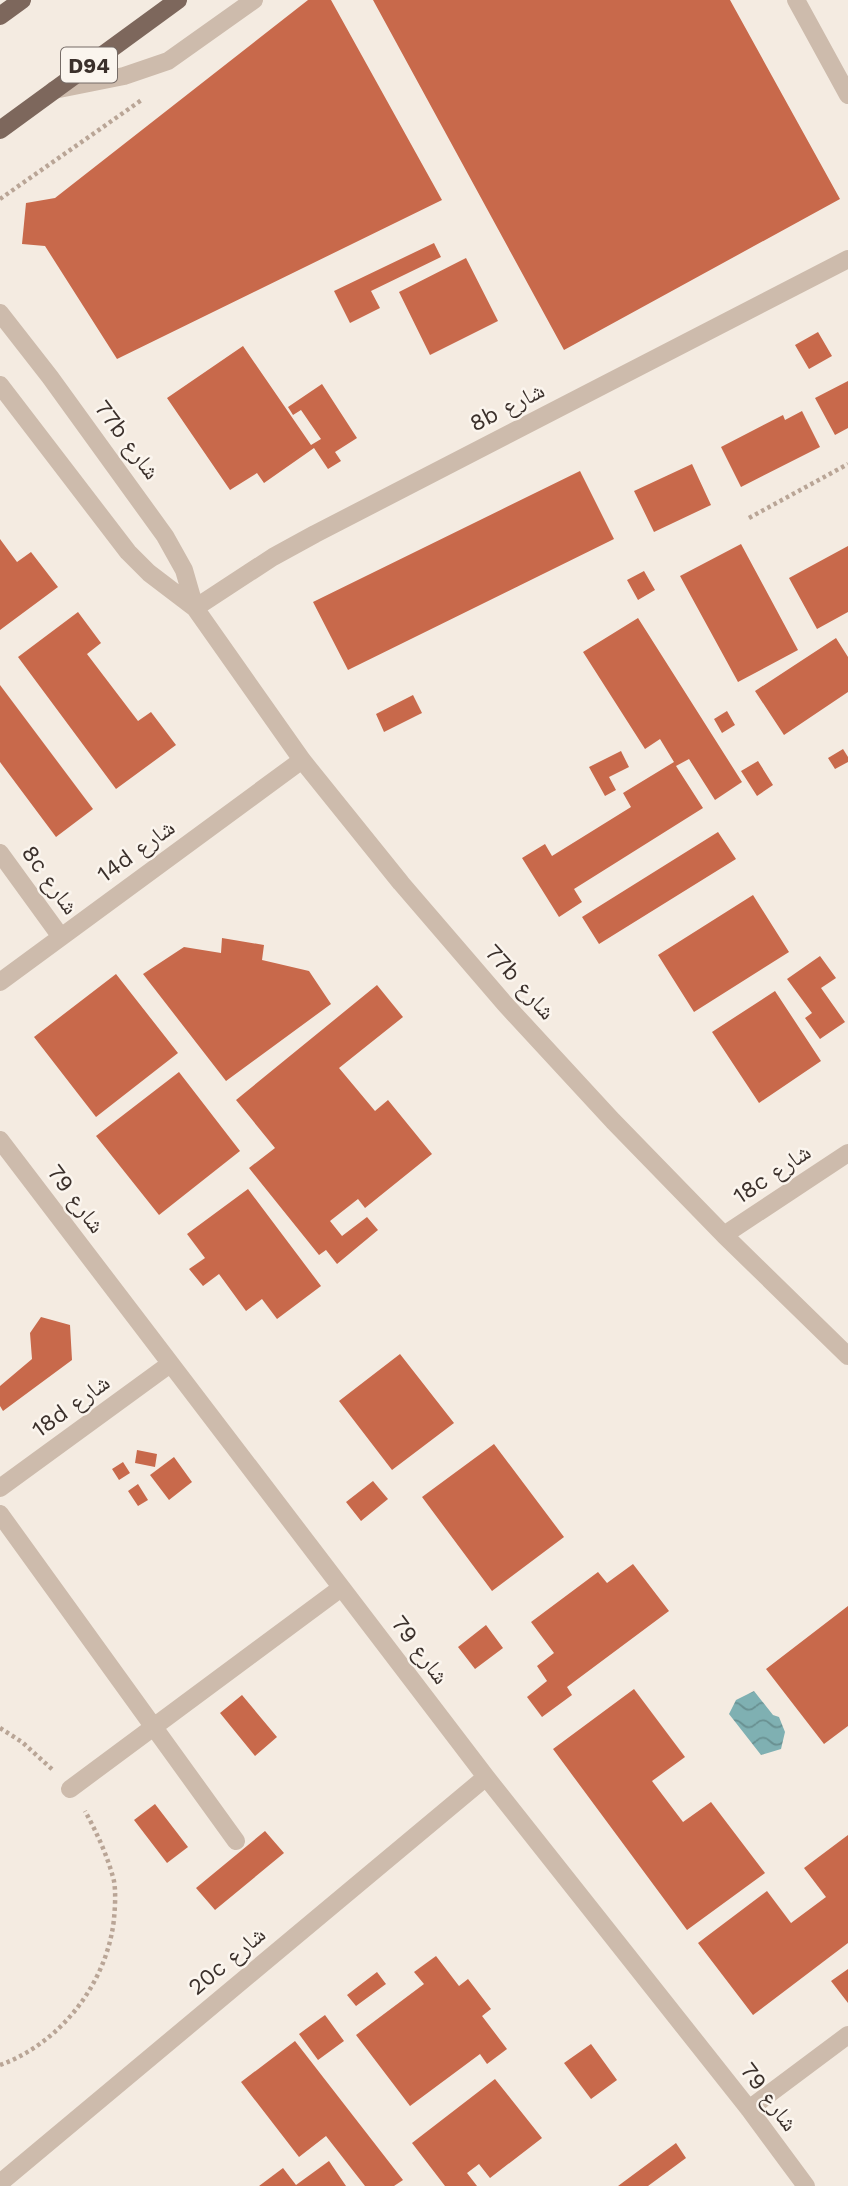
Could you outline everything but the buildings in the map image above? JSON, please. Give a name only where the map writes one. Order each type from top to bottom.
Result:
[{"type":"main road","points":[[0,16],[22,0]]},
{"type":"main road","name":"D94","points":[[1,131],[178,0]]},
{"type":"street","points":[[0,3],[22,0]]},
{"type":"street","points":[[54,90],[124,76],[161,64],[254,0]]},
{"type":"street","points":[[796,0],[848,95]]},
{"type":"street","name":"8b شارع","points":[[195,608],[233,581],[294,545],[848,259]]},
{"type":"street","name":"77b شارع","points":[[0,313],[166,536],[184,570],[195,608]]},
{"type":"street","name":"77b شارع","points":[[0,385],[128,552],[149,573],[195,608],[302,760],[401,883],[505,1004],[613,1121],[724,1235],[848,1356]]},
{"type":"street","name":"14d شارع","points":[[0,982],[302,760]]},
{"type":"street","name":"8c شارع","points":[[0,853],[61,937]]},
{"type":"street","name":"شارع 79","points":[[0,1140],[486,1777],[749,2109],[806,2186]]},
{"type":"street","name":"18c شارع","points":[[724,1235],[848,1153]]},
{"type":"street","name":"18d شارع","points":[[0,1488],[170,1364]]},
{"type":"street","points":[[0,1514],[236,1841]]},
{"type":"street","points":[[70,1789],[341,1588]]},
{"type":"street","name":"20c شارع","points":[[0,2183],[486,1777]]},
{"type":"street","points":[[749,2109],[848,2035]]},
{"type":"path","points":[[749,517],[848,464]]},
{"type":"path","points":[[0,2065],[29,2052],[51,2036],[88,1992],[103,1967],[112,1940],[115,1909]]},
{"type":"water","points":[[754,1691],[773,1715],[779,1717],[785,1732],[781,1749],[761,1755],[729,1714],[736,1700]]}]
